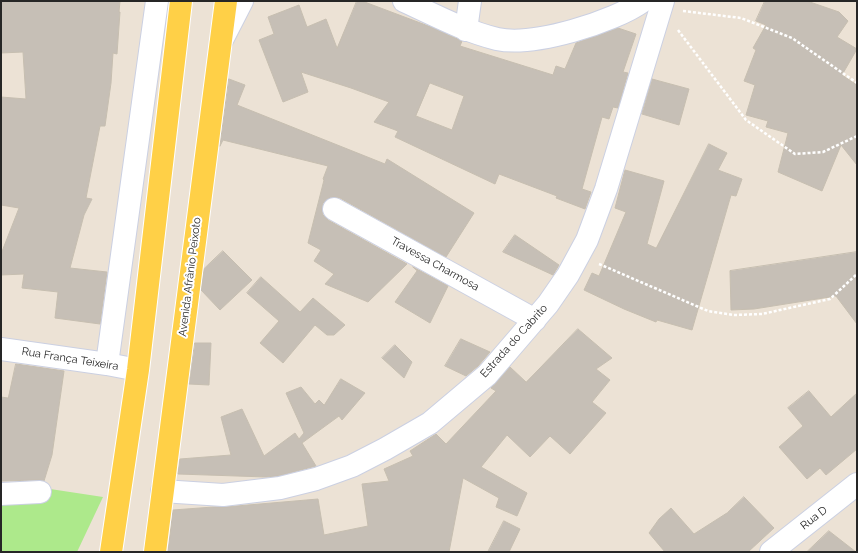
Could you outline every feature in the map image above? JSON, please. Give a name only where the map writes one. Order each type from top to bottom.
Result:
[{"type":"main road","points":[[111,552],[138,370],[181,1]]},
{"type":"main road","name":"Avenida Afrânio Peixoto","points":[[155,552],[226,1]]},
{"type":"street","points":[[107,364],[157,1]]},
{"type":"street","points":[[221,41],[242,1]]},
{"type":"street","points":[[404,1],[466,30],[500,39],[532,40],[585,28],[612,18],[635,7],[656,3]]},
{"type":"street","points":[[466,30],[470,1]]},
{"type":"street","name":"Estrada do Cabrito","points":[[162,492],[223,495],[280,488],[316,479],[352,466],[430,423],[487,375],[535,320],[556,292],[587,240],[606,189],[656,3]]},
{"type":"street","name":"Travessa Charmosa","points":[[334,209],[535,320]]},
{"type":"street","name":"Rua França Teixeira","points":[[1,349],[107,364],[138,370]]},
{"type":"street","name":"Rua D","points":[[771,552],[857,484]]},
{"type":"street","points":[[1,494],[40,492]]},
{"type":"path","points":[[656,3],[741,18],[792,38],[857,83]]},
{"type":"path","points":[[656,3],[746,120],[795,154],[823,152],[857,136]]},
{"type":"path","points":[[578,256],[708,311],[734,315],[762,314],[830,299],[857,274]]},
{"type":"green space","points":[[37,487],[103,497],[77,552],[1,552],[1,492]]},
{"type":"building","points":[[1,1],[120,1],[117,54],[113,53],[111,83],[105,126],[100,126],[86,198],[92,199],[84,215],[70,268],[107,272],[100,324],[55,318],[58,292],[22,288],[24,274],[1,275],[1,254],[19,208],[1,205],[1,97],[26,99],[23,52],[1,53]]},
{"type":"building","points":[[357,1],[362,1],[431,27],[462,41],[460,46],[553,75],[556,66],[565,69],[576,43],[618,28],[636,34],[623,72],[628,73],[618,108],[613,107],[609,119],[602,117],[582,189],[591,192],[585,209],[556,198],[557,196],[499,174],[495,184],[395,137],[398,131],[374,122],[389,102],[351,88],[301,72],[308,92],[283,102],[259,40],[274,34],[268,17],[299,5],[307,27],[326,19],[337,48]],"holes":[[[430,83],[464,96],[452,130],[416,116]]]},
{"type":"building","points":[[765,1],[807,1],[839,12],[848,21],[837,37],[857,49],[842,75],[857,85],[857,165],[841,145],[822,191],[778,172],[788,133],[766,127],[768,121],[746,115],[755,85],[744,81],[756,50],[753,48],[766,25],[756,21]]},
{"type":"building","points":[[229,79],[245,85],[237,105],[385,164],[387,159],[474,213],[446,257],[340,198],[333,197],[327,199],[323,203],[323,215],[328,220],[407,264],[368,302],[325,284],[334,274],[314,261],[321,250],[308,243],[324,180],[323,179],[328,166],[223,140],[220,146]]},
{"type":"building","points":[[652,79],[689,89],[679,125],[642,114]]},
{"type":"building","points":[[709,144],[727,153],[718,170],[742,179],[736,196],[731,195],[692,330],[657,320],[656,322],[584,290],[592,273],[599,276],[626,212],[615,208],[625,170],[664,181],[647,244],[656,248]]},
{"type":"building","points":[[515,235],[559,265],[553,275],[503,252]]},
{"type":"building","points":[[223,251],[252,280],[220,310],[201,290],[204,269]]},
{"type":"building","points":[[857,252],[857,324],[836,296],[754,309],[731,310],[730,271]]},
{"type":"building","points":[[413,267],[448,286],[430,323],[395,302],[417,271]]},
{"type":"building","points":[[261,277],[300,312],[313,298],[345,325],[334,335],[327,335],[315,325],[283,363],[260,343],[279,321],[247,293]]},
{"type":"building","points":[[578,329],[612,358],[596,369],[610,380],[592,402],[606,413],[570,454],[550,436],[530,457],[507,435],[481,467],[527,493],[517,516],[496,507],[499,498],[463,478],[449,552],[168,552],[173,510],[318,499],[324,535],[368,526],[362,484],[389,481],[384,469],[413,456],[410,451],[436,434],[446,444],[496,391],[491,388],[510,367],[526,382]]},
{"type":"building","points":[[461,339],[490,352],[478,366],[466,376],[445,366]]},
{"type":"building","points":[[195,343],[211,343],[209,385],[189,384]]},
{"type":"building","points":[[395,345],[412,362],[404,378],[382,358]]},
{"type":"building","points":[[16,364],[64,371],[52,455],[44,481],[1,481],[1,397],[8,398]]},
{"type":"building","points":[[341,379],[365,393],[342,420],[339,416],[302,443],[316,466],[278,476],[266,477],[178,474],[180,459],[231,455],[221,417],[242,409],[264,456],[295,433],[299,439],[304,433],[286,393],[301,387],[315,404],[319,400],[324,405]]},
{"type":"building","points":[[809,391],[831,417],[857,393],[857,449],[826,475],[820,468],[807,479],[779,447],[803,426],[788,408]]},
{"type":"building","points":[[744,497],[774,528],[748,552],[665,552],[649,533],[659,519],[671,508],[694,534],[727,513]]},
{"type":"building","points":[[504,521],[520,529],[509,552],[488,552]]},
{"type":"building","points":[[829,531],[856,552],[807,552]]}]
